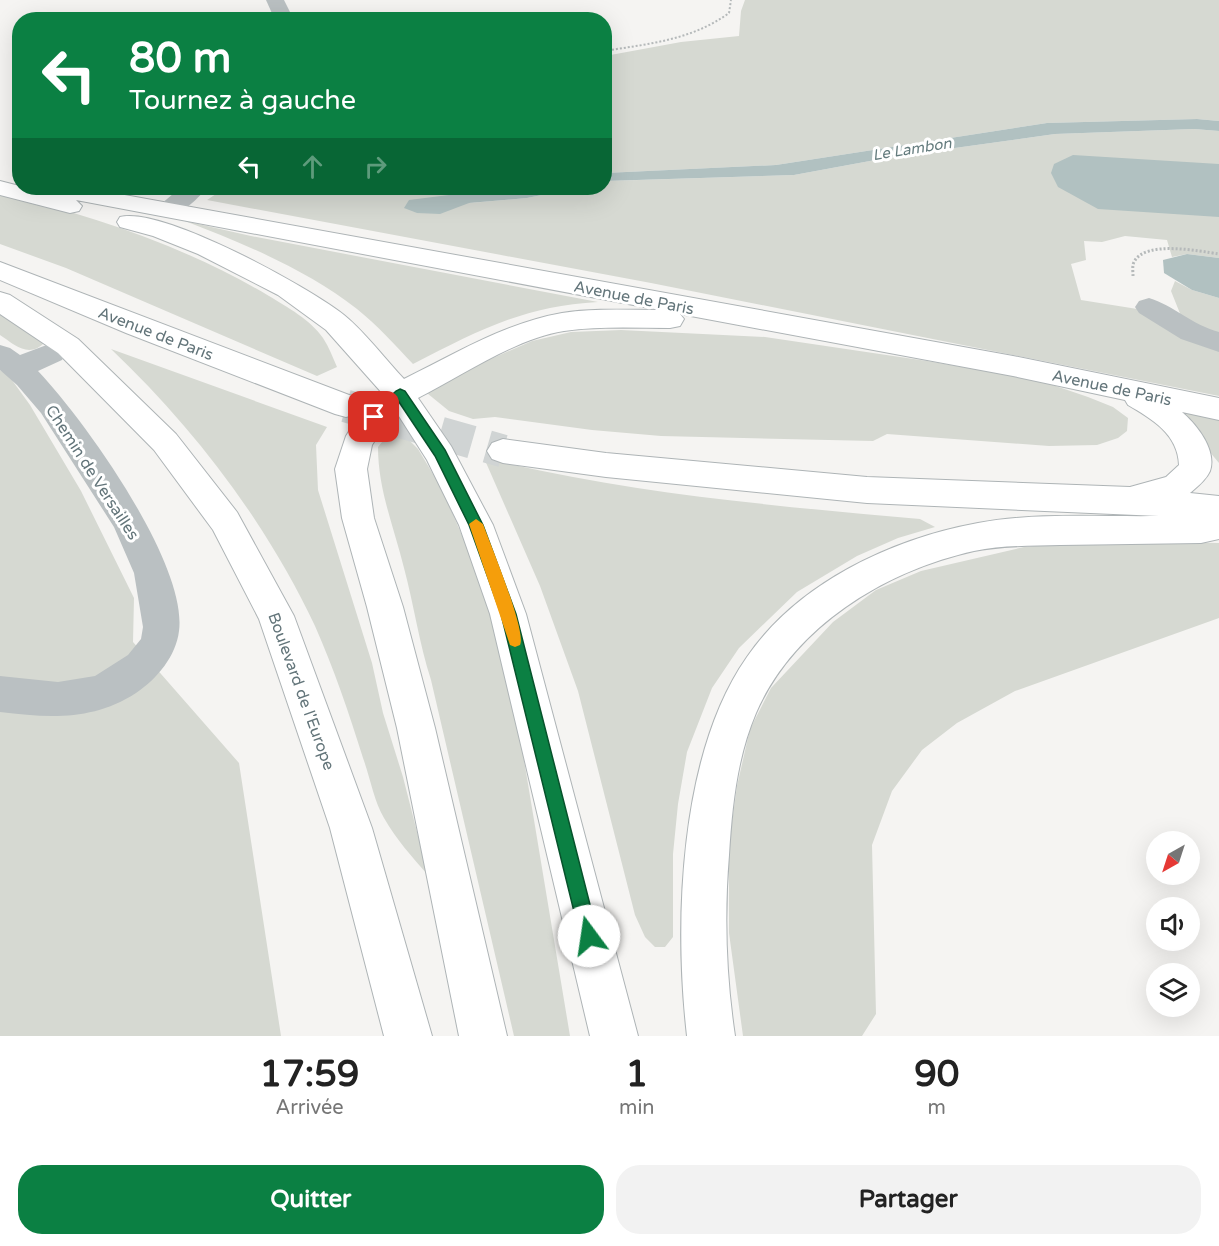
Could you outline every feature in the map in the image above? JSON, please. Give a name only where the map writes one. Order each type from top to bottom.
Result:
[{"type":"main road","points":[[26,195],[162,231],[207,248],[287,289],[336,323],[400,394],[440,454],[476,525],[508,614],[614,1036]]},
{"type":"main road","name":"Avenue de Paris","points":[[86,195],[1013,366],[1219,409]]},
{"type":"main road","name":"Avenue de Paris","points":[[0,270],[136,326],[345,406]]},
{"type":"main road","name":"Boulevard de l'Europe","points":[[0,301],[68,346],[165,442],[225,521],[276,616],[351,828],[408,1036]]},
{"type":"main road","points":[[483,1036],[416,728],[385,607],[358,518],[351,469],[357,444],[374,417],[400,394],[512,337],[538,328],[564,322],[614,319],[762,321]]},
{"type":"main road","points":[[1128,501],[1176,487],[1195,469],[1193,448],[1180,429],[1154,407],[1129,392]]},
{"type":"main road","points":[[503,451],[606,465],[867,490],[1128,501],[1219,509]]},
{"type":"main road","points":[[711,1036],[704,989],[704,896],[710,820],[722,755],[746,692],[760,668],[793,630],[830,598],[876,570],[933,547],[977,537],[1032,532],[1202,529],[1219,525]]},
{"type":"street","points":[[166,210],[185,195]]},
{"type":"street","points":[[1149,307],[1173,325],[1219,342]]},
{"type":"street","points":[[9,361],[52,353]]},
{"type":"street","name":"Chemin de Versailles","points":[[0,694],[54,700],[79,698],[106,689],[134,674],[152,654],[161,631],[158,598],[145,553],[104,482],[58,414],[9,361]]},
{"type":"path","points":[[612,50],[685,37],[706,30],[729,13],[732,0]]},
{"type":"path","points":[[1149,307],[1136,291],[1132,271],[1137,258],[1151,249],[1219,254]]},
{"type":"shaded area","points":[[745,0],[1219,0],[1219,121],[1197,119],[1047,123],[776,165],[612,173],[612,55],[681,42],[739,36],[741,11]]},
{"type":"shaded area","points":[[1194,129],[1219,131],[1219,258],[1187,254],[1172,257],[1167,240],[1125,236],[1102,242],[1084,241],[1086,260],[1071,264],[1081,300],[1181,316],[1171,291],[1175,281],[1192,290],[1219,298],[1219,396],[651,283],[207,200],[214,195],[466,195],[470,203],[542,195],[612,195],[612,181],[794,175],[897,156],[1055,134]]},
{"type":"shaded area","points":[[0,195],[104,222],[173,248],[238,279],[291,309],[312,325],[325,341],[337,367],[317,376],[66,268],[0,244]]},
{"type":"shaded area","points":[[185,221],[251,236],[598,302],[547,309],[502,322],[413,364],[365,315],[338,295],[296,270],[253,249]]},
{"type":"shaded area","points":[[0,312],[45,342],[39,347],[28,350],[11,343],[0,335]]},
{"type":"shaded area","points":[[621,330],[765,337],[1038,380],[1113,407],[1128,418],[1127,431],[1118,438],[1097,445],[1049,446],[887,434],[873,441],[661,436],[592,430],[495,417],[473,419],[449,411],[422,389],[532,341],[571,332]]},
{"type":"shaded area","points":[[111,349],[327,427],[316,445],[318,490],[372,663],[383,713],[403,777],[428,875],[399,841],[381,811],[347,708],[322,642],[296,587],[274,550],[251,513],[199,444],[142,379]]},
{"type":"shaded area","points":[[0,370],[9,376],[30,405],[81,491],[134,598],[133,642],[239,763],[281,1036],[0,1036]]},
{"type":"shaded area","points":[[1175,410],[1219,416],[1219,463]]},
{"type":"shaded area","points":[[400,431],[418,449],[442,489],[489,598],[512,688],[570,1036],[514,1036],[408,582],[381,478],[378,447],[390,432]]},
{"type":"shaded area","points":[[484,458],[647,489],[701,497],[920,519],[935,527],[898,538],[857,556],[797,592],[739,648],[712,688],[687,752],[678,804],[673,854],[673,937],[665,947],[655,947],[645,937],[635,915],[578,691],[540,586]]},
{"type":"shaded area","points":[[1085,541],[1219,543],[1219,618],[1015,691],[957,723],[922,750],[892,791],[872,845],[876,1014],[862,1036],[743,1036],[729,933],[729,844],[737,786],[750,729],[771,688],[833,622],[876,590],[921,571],[1024,547]]},
{"type":"water","name":"Le Lambon","points":[[1197,119],[1219,121],[1219,131],[1194,129],[1055,134],[897,156],[794,175],[612,181],[612,173],[776,165],[1047,123]]},
{"type":"water","points":[[1073,155],[1219,164],[1219,217],[1098,209],[1058,187],[1051,173],[1054,164]]},
{"type":"water","points":[[449,195],[542,195],[469,203],[440,214],[417,213],[404,208],[409,200]]},
{"type":"water","points":[[1187,254],[1219,258],[1219,298],[1192,290],[1164,273],[1163,260]]},
{"type":"tunnel","points":[[346,406],[503,451]]},
{"type":"slow traffic","points":[[476,524],[515,640]]},
{"type":"route","points":[[374,417],[400,394],[440,454],[476,525],[508,614],[589,936]]}]
